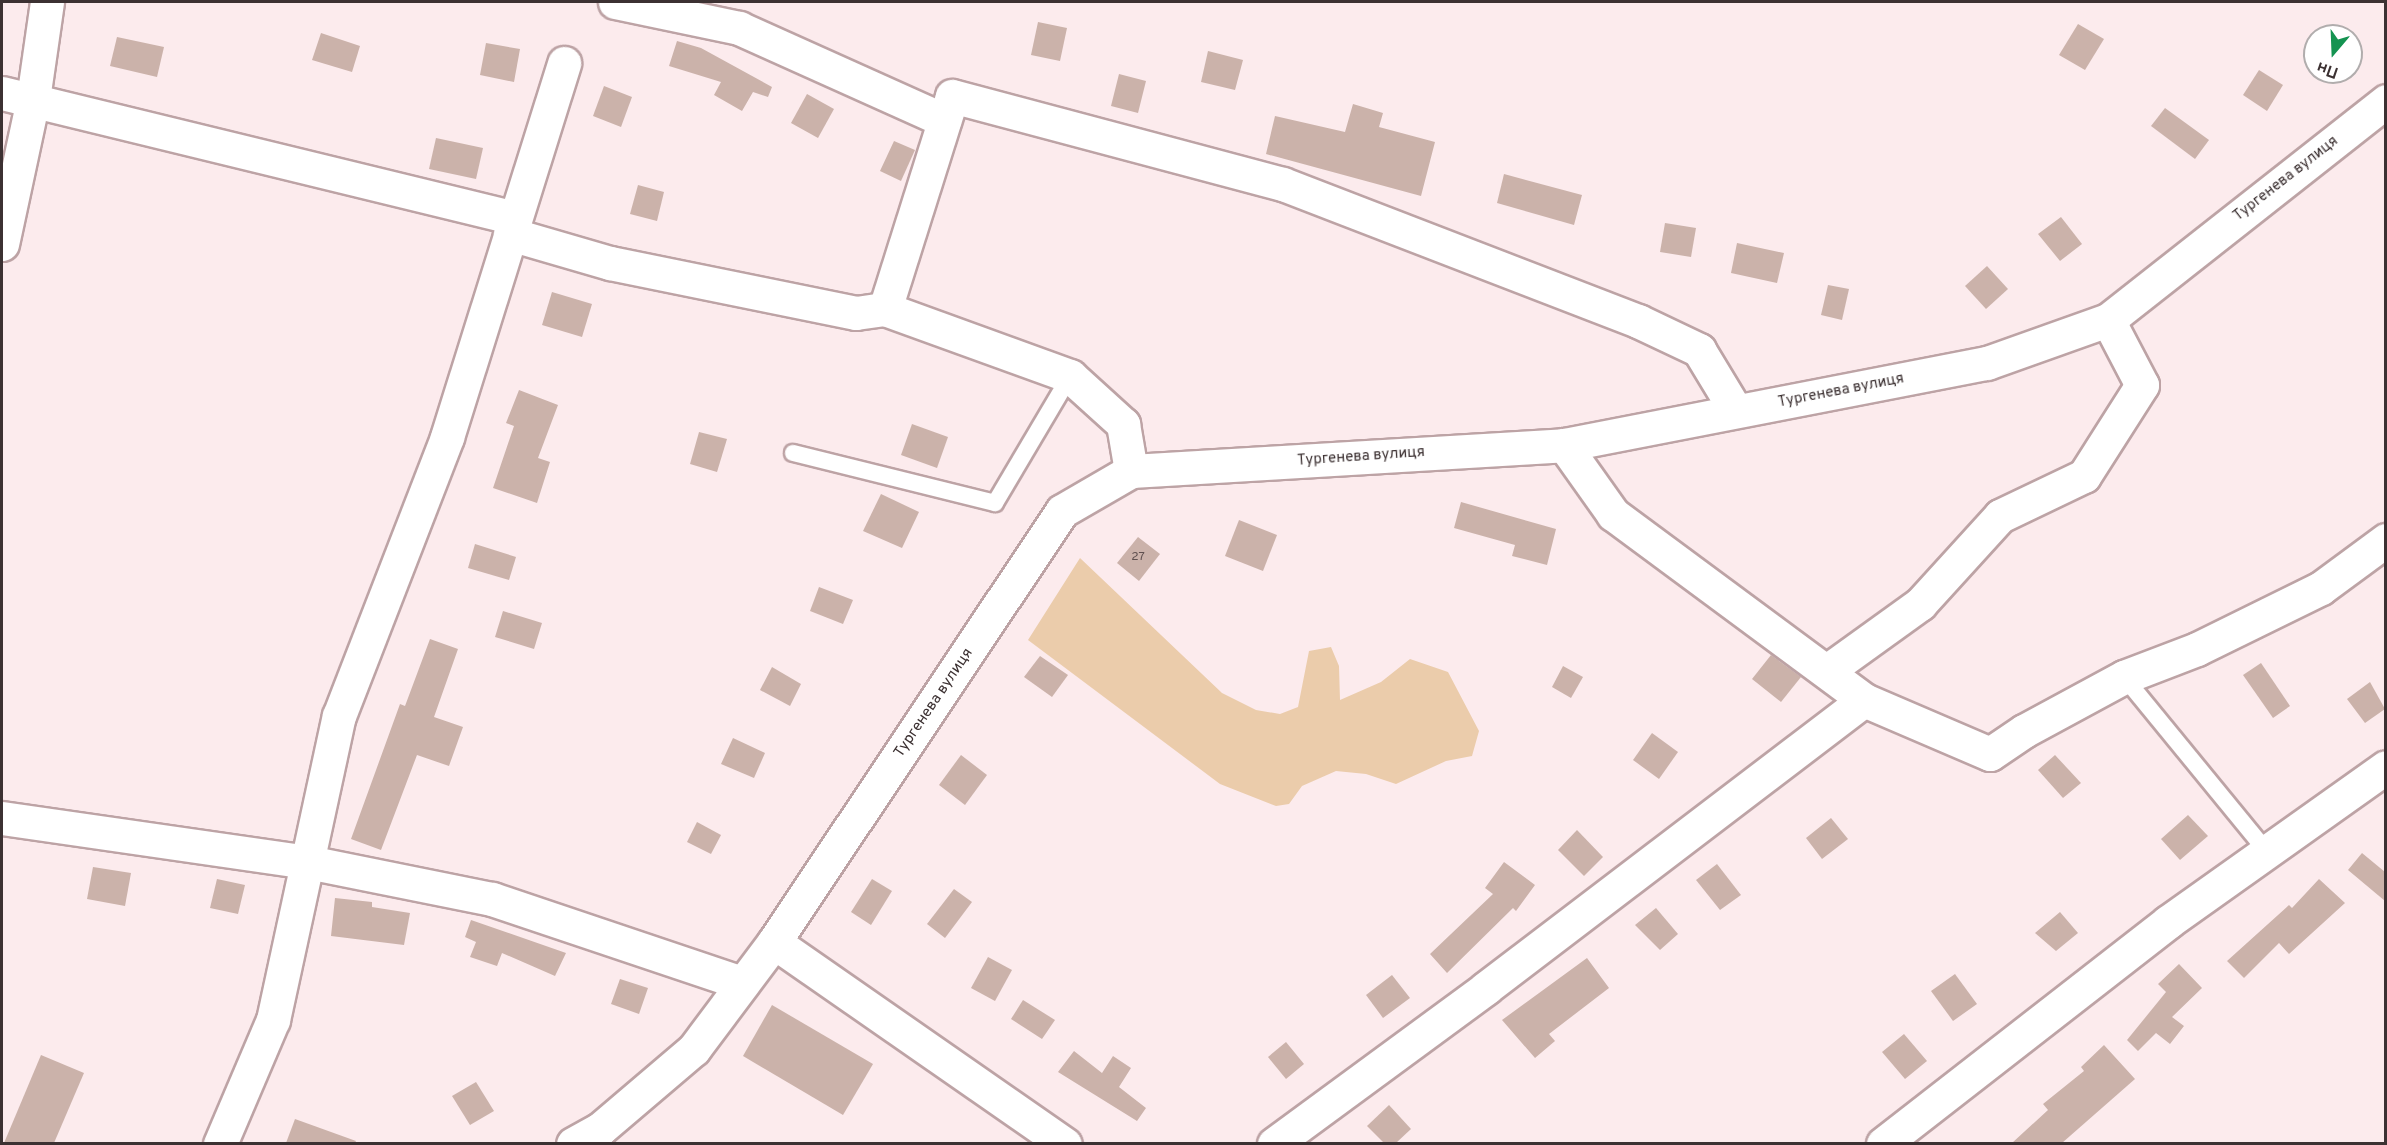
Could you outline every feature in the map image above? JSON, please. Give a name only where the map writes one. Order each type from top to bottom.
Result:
[{"type":"street","points":[[2,244],[17,96],[46,2]]},
{"type":"street","points":[[615,2],[739,28],[945,120]]},
{"type":"street","points":[[220,1143],[273,1020],[339,716],[447,437],[564,63]]},
{"type":"street","points":[[17,96],[513,226],[610,263],[856,313],[885,309],[1070,376],[1123,424],[1131,471]]},
{"type":"street","points":[[885,309],[951,96],[1283,184],[1638,321],[1699,350],[1736,411]]},
{"type":"street","name":"Тургенева вулиця","points":[[573,1143],[600,1129],[694,1049],[774,942],[1062,511],[1131,471],[1564,445],[1987,363],[2108,320],[2385,101]]},
{"type":"street","points":[[1827,671],[1920,604],[2000,516],[2084,476],[2142,385],[2108,320]]},
{"type":"street","points":[[1564,445],[1612,514],[1864,700],[1990,754],[2024,731],[2124,677],[2197,649],[2281,610],[2321,588],[2385,540]]},
{"type":"street","points":[[1274,1143],[1486,988],[1864,700]]},
{"type":"street","points":[[1883,1143],[1965,1076],[2385,767]]},
{"type":"street","points":[[2,818],[308,862],[492,899],[742,984]]},
{"type":"street","points":[[774,942],[1065,1143]]},
{"type":"lane","points":[[793,453],[995,503],[1070,376]]},
{"type":"lane","points":[[2124,677],[2267,852]]},
{"type":"shaded area","points":[[1080,558],[1222,693],[1256,710],[1280,714],[1298,707],[1309,651],[1331,647],[1339,666],[1340,700],[1381,682],[1410,659],[1448,672],[1479,731],[1472,756],[1446,761],[1396,784],[1366,774],[1336,771],[1302,786],[1289,804],[1276,806],[1220,784],[1028,640]]},
{"type":"building","points":[[1038,22],[1067,28],[1060,61],[1031,55]]},
{"type":"building","points":[[2078,24],[2104,39],[2085,70],[2059,55]]},
{"type":"building","points":[[321,33],[360,46],[352,72],[312,60]]},
{"type":"building","points":[[117,37],[164,47],[157,77],[110,66]]},
{"type":"building","points":[[677,41],[701,48],[772,87],[768,97],[753,92],[742,111],[714,95],[721,82],[669,66]]},
{"type":"building","points":[[486,43],[520,49],[514,82],[480,75]]},
{"type":"building","points":[[1208,51],[1243,60],[1235,90],[1201,82]]},
{"type":"building","points":[[2259,70],[2283,85],[2267,111],[2243,95]]},
{"type":"building","points":[[1119,74],[1146,81],[1138,113],[1111,106]]},
{"type":"building","points":[[604,86],[632,97],[621,127],[593,116]]},
{"type":"building","points":[[807,94],[834,109],[818,138],[791,123]]},
{"type":"building","points":[[1353,104],[1383,113],[1379,127],[1435,142],[1421,196],[1266,154],[1275,116],[1345,132]]},
{"type":"building","points":[[2165,108],[2209,140],[2195,159],[2151,126]]},
{"type":"building","points":[[436,138],[483,148],[476,179],[429,169]]},
{"type":"building","points":[[894,141],[915,150],[901,181],[880,171]]},
{"type":"building","points":[[1504,174],[1582,195],[1574,225],[1497,203]]},
{"type":"building","points":[[638,185],[664,192],[657,221],[630,214]]},
{"type":"building","points":[[2061,217],[2082,244],[2060,261],[2038,234]]},
{"type":"building","points":[[1665,223],[1696,228],[1691,257],[1660,252]]},
{"type":"building","points":[[1737,243],[1784,253],[1777,283],[1731,273]]},
{"type":"building","points":[[1987,266],[2008,289],[1986,309],[1965,286]]},
{"type":"building","points":[[1828,285],[1849,289],[1842,320],[1821,315]]},
{"type":"building","points":[[552,292],[592,304],[582,337],[542,325]]},
{"type":"building","points":[[519,390],[558,405],[538,458],[550,462],[537,503],[493,488],[514,426],[506,423]]},
{"type":"building","points":[[912,424],[948,437],[937,468],[901,455]]},
{"type":"building","points":[[699,432],[727,439],[717,472],[690,464]]},
{"type":"building","points":[[881,494],[919,512],[902,548],[863,531]]},
{"type":"building","points":[[1461,502],[1556,529],[1547,565],[1512,556],[1515,545],[1454,528]]},
{"type":"building","points":[[1239,520],[1277,535],[1263,571],[1225,556]]},
{"type":"building","points":[[1138,537],[1160,554],[1139,581],[1117,563]]},
{"type":"building","points":[[475,544],[516,557],[509,580],[468,568]]},
{"type":"building","points":[[819,587],[853,600],[843,624],[810,611]]},
{"type":"building","points":[[503,611],[542,623],[534,649],[495,637]]},
{"type":"building","points":[[430,639],[458,649],[434,717],[463,727],[449,766],[417,755],[381,850],[351,839],[400,704],[405,706]]},
{"type":"building","points":[[1771,655],[1801,677],[1781,702],[1752,679]]},
{"type":"building","points":[[1040,656],[1068,675],[1052,697],[1024,677]]},
{"type":"building","points":[[2261,663],[2290,706],[2273,718],[2243,675]]},
{"type":"building","points":[[1563,666],[1583,677],[1571,698],[1552,687]]},
{"type":"building","points":[[772,667],[801,684],[790,706],[760,690]]},
{"type":"building","points":[[2370,682],[2385,709],[2365,723],[2347,699]]},
{"type":"building","points":[[1652,733],[1678,752],[1659,779],[1633,760]]},
{"type":"building","points":[[733,738],[765,753],[754,778],[721,764]]},
{"type":"building","points":[[961,755],[987,775],[965,805],[939,785]]},
{"type":"building","points":[[2055,755],[2081,783],[2063,798],[2038,770]]},
{"type":"building","points":[[2188,815],[2208,836],[2180,860],[2161,839]]},
{"type":"building","points":[[1831,818],[1848,839],[1822,859],[1806,838]]},
{"type":"building","points":[[697,822],[721,835],[711,854],[687,842]]},
{"type":"building","points":[[1577,830],[1603,857],[1584,876],[1558,850]]},
{"type":"building","points":[[2362,853],[2385,872],[2385,901],[2348,870]]},
{"type":"building","points":[[1504,862],[1535,885],[1516,911],[1513,908],[1447,973],[1430,954],[1493,894],[1485,888]]},
{"type":"building","points":[[1717,864],[1741,895],[1720,910],[1696,880]]},
{"type":"building","points":[[93,867],[131,873],[125,906],[87,899]]},
{"type":"building","points":[[217,879],[245,885],[238,914],[210,908]]},
{"type":"building","points":[[872,879],[892,891],[871,925],[851,912]]},
{"type":"building","points":[[2319,879],[2345,903],[2289,954],[2279,943],[2244,978],[2227,961],[2289,905],[2292,908]]},
{"type":"building","points":[[954,889],[972,902],[945,938],[927,924]]},
{"type":"building","points":[[335,898],[372,902],[372,907],[410,913],[404,945],[331,936]]},
{"type":"building","points":[[1656,908],[1678,934],[1660,950],[1635,925]]},
{"type":"building","points":[[2060,912],[2078,933],[2056,951],[2035,933]]},
{"type":"building","points":[[471,920],[566,953],[555,976],[502,953],[497,966],[470,957],[476,942],[465,937]]},
{"type":"building","points":[[988,957],[1012,970],[995,1001],[971,988]]},
{"type":"building","points":[[1587,958],[1609,988],[1549,1034],[1555,1041],[1535,1058],[1502,1020]]},
{"type":"building","points":[[2179,964],[2202,988],[2172,1017],[2184,1026],[2170,1044],[2156,1033],[2138,1051],[2127,1040],[2166,992],[2158,984]]},
{"type":"building","points":[[1955,974],[1977,1004],[1953,1021],[1931,991]]},
{"type":"building","points":[[1392,975],[1410,998],[1383,1018],[1366,995]]},
{"type":"building","points":[[620,979],[648,988],[639,1014],[611,1004]]},
{"type":"building","points":[[1023,1000],[1055,1020],[1042,1039],[1011,1019]]},
{"type":"building","points":[[772,1005],[873,1064],[843,1115],[743,1056]]},
{"type":"building","points":[[1904,1034],[1927,1061],[1905,1079],[1882,1052]]},
{"type":"building","points":[[1286,1042],[1304,1064],[1286,1079],[1268,1057]]},
{"type":"building","points":[[2104,1045],[2135,1079],[2062,1143],[2012,1143],[2048,1110],[2043,1104],[2084,1071],[2081,1067]]},
{"type":"building","points":[[1074,1051],[1102,1073],[1113,1056],[1131,1068],[1119,1087],[1146,1108],[1137,1121],[1058,1072]]},
{"type":"building","points":[[41,1055],[84,1073],[54,1143],[4,1143]]},
{"type":"building","points":[[476,1082],[494,1111],[470,1125],[452,1096]]},
{"type":"building","points":[[1389,1105],[1411,1129],[1396,1143],[1384,1143],[1367,1126]]},
{"type":"building","points":[[295,1119],[356,1141],[355,1143],[286,1143]]}]
